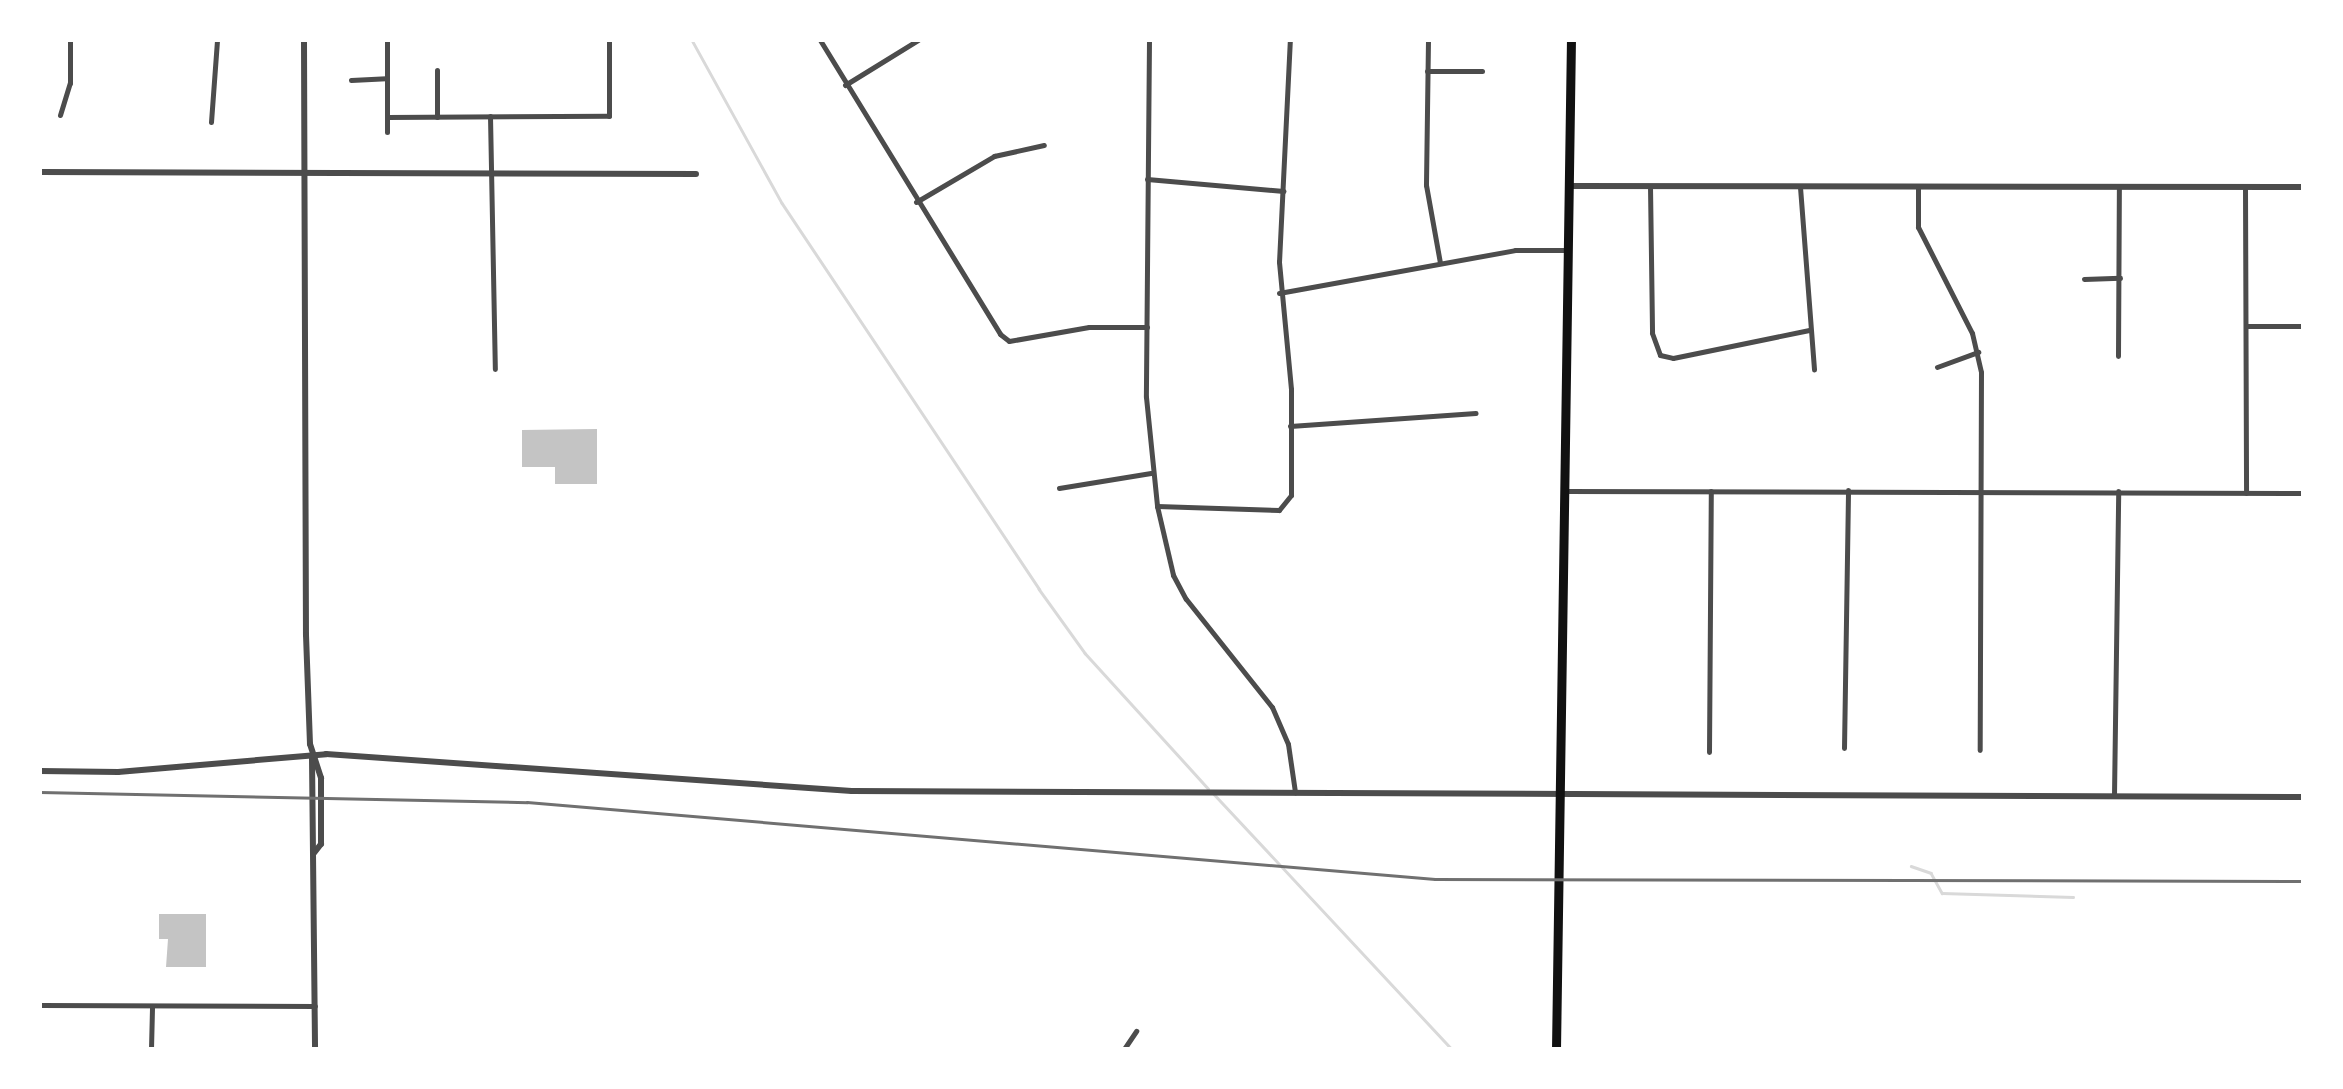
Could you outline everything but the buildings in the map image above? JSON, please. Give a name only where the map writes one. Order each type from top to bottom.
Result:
[{"type":"main road","points":[[1556,1049],[1564,796],[1571,40]]},
{"type":"street","points":[[60,115],[70,82],[70,40]]},
{"type":"street","points":[[211,122],[217,40]]},
{"type":"street","points":[[304,40],[312,757],[308,793],[314,854],[315,1049]]},
{"type":"street","points":[[387,40],[387,132]]},
{"type":"street","points":[[387,117],[610,116],[609,40]]},
{"type":"street","points":[[820,40],[916,202],[1009,340],[1089,327],[1147,327]]},
{"type":"street","points":[[845,85],[918,40]]},
{"type":"street","points":[[1149,40],[1147,327],[1151,473],[1157,506],[1173,575],[1186,598],[1272,707],[1288,744],[1295,794]]},
{"type":"street","points":[[1157,506],[1279,510],[1288,503],[1290,426],[1280,292],[1290,40]]},
{"type":"street","points":[[1428,40],[1426,185],[1440,263]]},
{"type":"street","points":[[436,70],[437,117]]},
{"type":"street","points":[[1427,71],[1482,71]]},
{"type":"street","points":[[351,80],[386,78]]},
{"type":"street","points":[[490,116],[490,174],[496,189],[495,369]]},
{"type":"street","points":[[916,202],[994,156],[1044,145]]},
{"type":"street","points":[[40,172],[696,174]]},
{"type":"street","points":[[1147,180],[1283,191]]},
{"type":"street","points":[[1568,186],[2303,186]]},
{"type":"street","points":[[1650,186],[1652,333],[1660,356],[1673,358],[1809,330]]},
{"type":"street","points":[[1800,187],[1814,368]]},
{"type":"street","points":[[1918,187],[1918,227],[1978,352],[1982,491],[1980,750]]},
{"type":"street","points":[[2245,187],[2246,493]]},
{"type":"street","points":[[2118,188],[2118,356]]},
{"type":"street","points":[[1280,292],[1515,250],[1568,250]]},
{"type":"street","points":[[2084,279],[2120,278]]},
{"type":"street","points":[[2247,326],[2303,326]]},
{"type":"street","points":[[1937,367],[1978,352]]},
{"type":"street","points":[[1290,426],[1476,413]]},
{"type":"street","points":[[1059,488],[1151,473]]},
{"type":"street","points":[[1710,752],[1711,490]]},
{"type":"street","points":[[1844,748],[1848,490]]},
{"type":"street","points":[[1566,491],[2303,493]]},
{"type":"street","points":[[2114,795],[2118,491]]},
{"type":"street","points":[[312,757],[322,778],[321,844],[314,854]]},
{"type":"street","points":[[40,771],[312,757],[402,757],[852,791],[2303,797]]},
{"type":"street","points":[[40,1005],[315,1006]]},
{"type":"street","points":[[151,1049],[152,1007]]},
{"type":"street","points":[[1124,1049],[1136,1030]]},
{"type":"waterway","points":[[692,40],[782,203],[1039,589],[1085,653],[1208,788]]},
{"type":"waterway","points":[[1214,794],[1452,1049]]},
{"type":"waterway","points":[[1911,866],[1931,873],[1942,893],[2073,897]]},
{"type":"railway","points":[[40,792],[527,802],[1435,879],[2303,881]]}]
